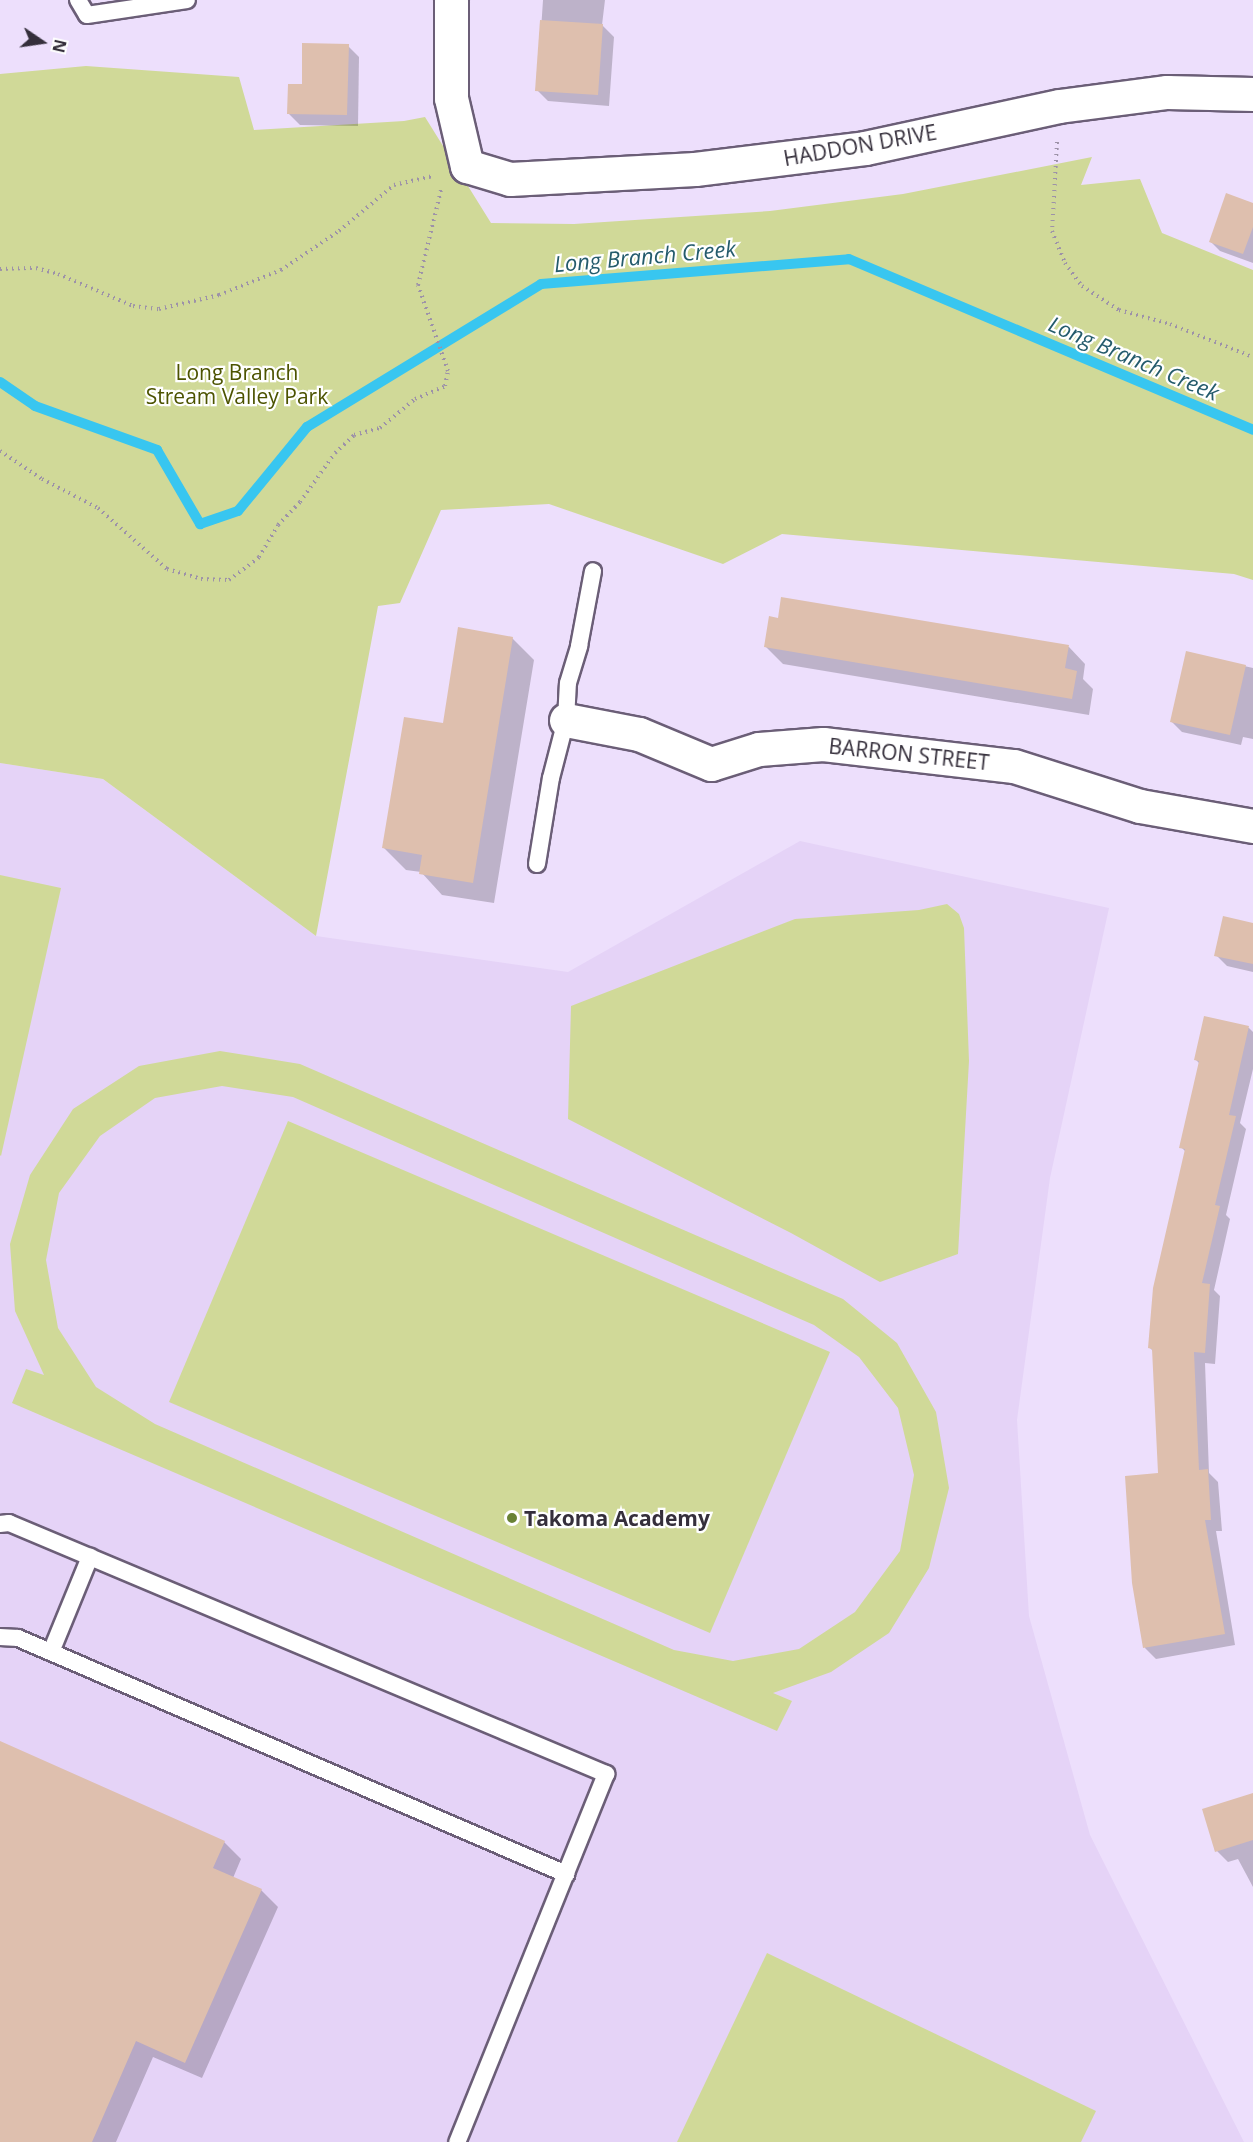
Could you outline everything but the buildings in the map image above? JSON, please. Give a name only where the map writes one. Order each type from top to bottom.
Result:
[{"type":"street","points":[[451,0],[451,98],[467,166]]},
{"type":"street","name":"HADDON DRIVE","points":[[467,166],[510,179],[694,169],[865,148],[1059,106],[1167,92],[1253,94]]},
{"type":"street","name":"BARRON STREET","points":[[566,720],[639,734],[711,764],[759,748],[823,744],[1014,766],[1140,806],[1253,826]]},
{"type":"lane","points":[[78,0],[87,15],[187,0]]},
{"type":"lane","points":[[537,864],[551,778],[566,720],[568,683],[579,646],[593,571]]},
{"type":"lane","points":[[0,1524],[9,1522],[606,1774],[457,2142]]},
{"type":"lane","points":[[51,1652],[90,1557]]},
{"type":"lane","points":[[0,1637],[18,1638],[566,1874]]},
{"type":"path","points":[[1059,106],[1052,231],[1065,263],[1082,286],[1119,310],[1170,324],[1253,357]]},
{"type":"path","points":[[0,269],[36,268],[58,274],[133,306],[159,309],[219,295],[281,270],[339,231],[394,184],[456,172],[467,166]]},
{"type":"path","points":[[0,452],[42,479],[98,508],[167,569],[201,579],[229,580],[259,557],[278,525],[300,502],[335,453],[354,435],[380,428],[416,399],[445,386],[448,371],[418,285],[442,186]]},
{"type":"shaded area","name":"Takoma Academy","points":[[0,763],[103,779],[316,936],[568,972],[800,841],[1109,908],[1050,1178],[1017,1420],[1029,1616],[1090,1835],[1244,2142],[0,2142]]},
{"type":"green space","name":"Long Branch Stream Valley Park","points":[[86,66],[239,77],[254,130],[404,121],[425,117],[491,223],[574,224],[770,211],[903,194],[1092,157],[1081,185],[1140,179],[1162,233],[1253,270],[1253,580],[1234,574],[782,534],[723,564],[549,504],[441,510],[400,603],[378,606],[316,936],[103,779],[0,763],[0,74]]},
{"type":"green space","points":[[0,875],[61,888],[1,1156],[0,1155]]},
{"type":"green space","points":[[947,904],[959,914],[964,928],[969,1061],[958,1254],[880,1282],[791,1233],[568,1119],[571,1006],[795,919],[919,910]]},
{"type":"green space","points":[[220,1051],[300,1064],[843,1299],[897,1343],[936,1412],[949,1488],[929,1568],[889,1633],[831,1672],[773,1693],[792,1701],[777,1731],[12,1403],[26,1369],[44,1375],[15,1311],[10,1244],[30,1175],[73,1109],[139,1066]],"holes":[[[222,1086],[293,1097],[814,1325],[859,1357],[898,1408],[914,1475],[900,1551],[855,1612],[799,1649],[733,1661],[674,1650],[155,1424],[96,1387],[58,1328],[46,1260],[59,1193],[100,1136],[155,1098]]]},
{"type":"green space","points":[[288,1121],[830,1352],[710,1633],[169,1402]]},
{"type":"green space","points":[[767,1953],[1096,2111],[1081,2142],[677,2142]]},
{"type":"waterway","name":"Long Branch Creek","points":[[0,382],[35,406],[157,450],[200,524],[238,511],[307,427],[541,284],[849,259],[1253,430]]},
{"type":"place","name":"Takoma Academy","points":[[512,1518]]}]
